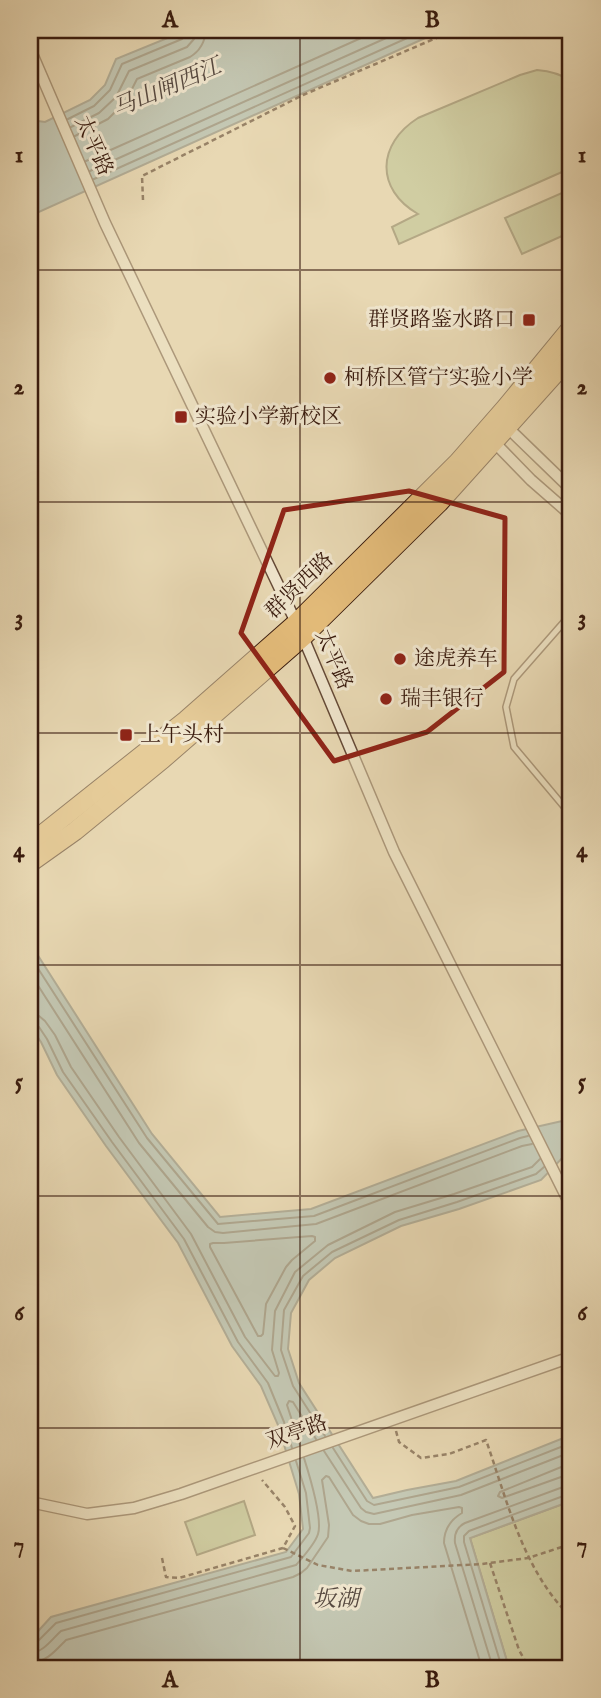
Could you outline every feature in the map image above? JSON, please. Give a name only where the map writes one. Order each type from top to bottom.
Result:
[{"type":"main road","name":"群贤西路","points":[[30,844],[299,630],[458,462],[571,328]]},
{"type":"main road","name":"群贤西路","points":[[30,863],[75,831],[163,759],[439,503],[571,356]]},
{"type":"street","name":"太平路","points":[[30,50],[106,223],[299,630],[394,852],[571,1206]]},
{"type":"street","points":[[507,427],[571,489]]},
{"type":"street","points":[[494,442],[531,480],[571,515]]},
{"type":"street","name":"双亭路","points":[[30,1502],[87,1514],[134,1508],[181,1494],[571,1357]]},
{"type":"lane","points":[[571,614],[514,679],[506,707],[514,747],[571,815]]},
{"type":"path","points":[[143,200],[142,176],[303,95],[455,30]]},
{"type":"path","points":[[392,1420],[399,1442],[421,1458],[449,1454],[486,1440],[528,1558],[544,1585],[571,1616]]},
{"type":"path","points":[[253,1469],[285,1507],[295,1526],[283,1548]]},
{"type":"path","points":[[162,1558],[166,1577],[178,1578],[283,1548],[318,1565],[352,1572],[490,1563],[528,1558],[571,1544]]},
{"type":"path","points":[[490,1563],[519,1650],[529,1668]]},
{"type":"highlighted area","points":[[409,491],[505,518],[504,672],[427,732],[334,761],[241,633],[284,510]]},
{"type":"green space","points":[[537,70],[555,73],[571,81],[571,168],[399,244],[392,227],[418,214],[404,204],[388,179],[386,166],[395,140],[418,118]]},
{"type":"green space","points":[[571,189],[571,232],[522,254],[505,218]]},
{"type":"green space","points":[[244,1501],[255,1535],[197,1555],[185,1522]]},
{"type":"green space","points":[[571,1501],[571,1668],[509,1668],[470,1538]]},
{"type":"water","name":"马山闸西江","points":[[187,30],[443,30],[30,216],[30,120],[45,122],[90,100],[105,85],[116,59]]},
{"type":"water","name":"坂湖","points":[[30,943],[152,1134],[220,1217],[311,1209],[518,1131],[571,1119],[571,1149],[541,1180],[401,1226],[335,1258],[309,1280],[291,1313],[288,1349],[299,1383],[373,1498],[456,1481],[571,1435],[571,1501],[470,1538],[509,1668],[30,1668],[30,1640],[51,1617],[286,1552],[303,1529],[299,1494],[278,1425],[261,1386],[232,1346],[178,1243],[57,1075],[30,1026]]},
{"type":"place","name":"群贤路鉴水路口","points":[[529,320]]},
{"type":"place","name":"柯桥区管宁实验小学","points":[[330,378]]},
{"type":"place","name":"实验小学新校区","points":[[181,417]]},
{"type":"place","name":"途虎养车","points":[[400,659]]},
{"type":"place","name":"瑞丰银行","points":[[386,699]]},
{"type":"place","name":"上午头村","points":[[126,735]]}]
